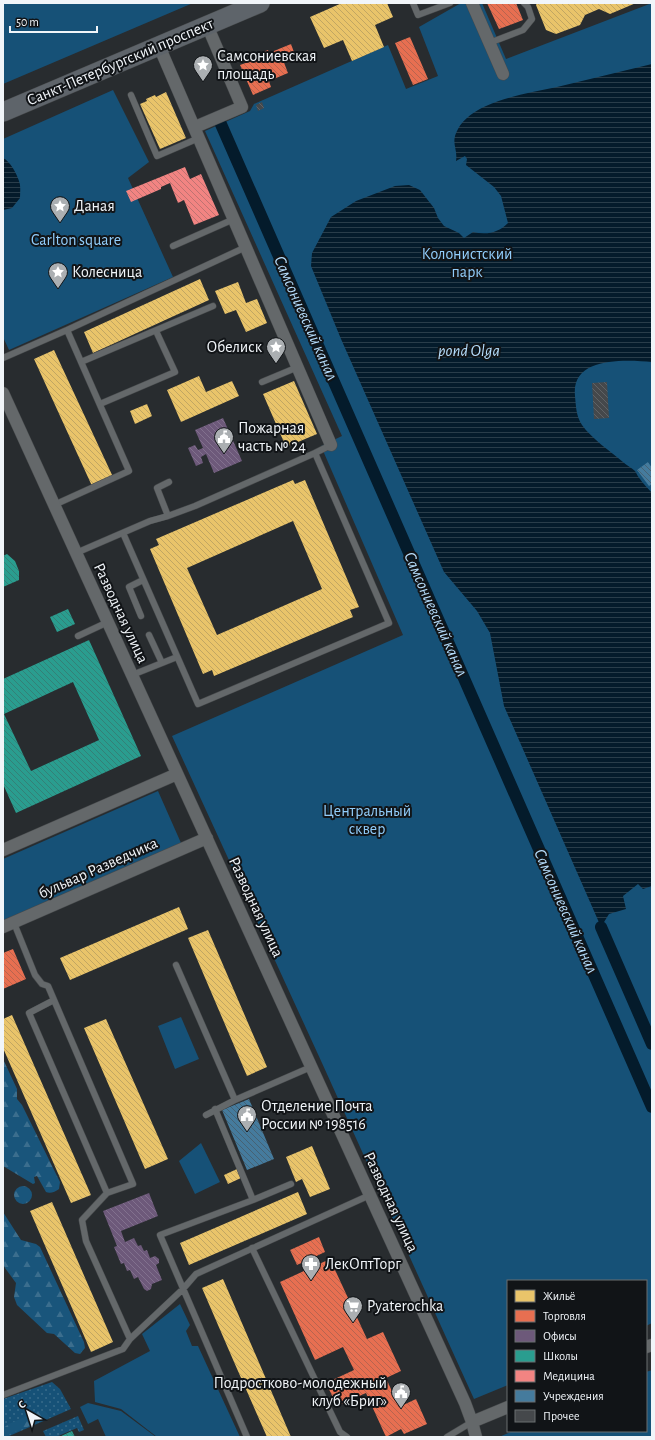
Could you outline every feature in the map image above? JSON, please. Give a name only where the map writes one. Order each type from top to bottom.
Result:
[{"type":"main road","name":"Санкт-Петербургский проспект","points":[[3,99],[230,3]]},
{"type":"main road","name":"Санкт-Петербургский проспект","points":[[3,112],[158,43],[260,3]]},
{"type":"street","points":[[472,3],[503,74]]},
{"type":"street","points":[[197,132],[242,107],[206,23]]},
{"type":"street","points":[[158,43],[331,445]]},
{"type":"street","name":"Разводная улица","points":[[3,393],[465,1403],[476,1437]]},
{"type":"street","points":[[3,850],[177,774]]},
{"type":"street","name":"бульвар Разведчика","points":[[8,925],[207,838]]},
{"type":"street","points":[[472,1422],[507,1407]]},
{"type":"lane","points":[[413,3],[418,15],[450,3]]},
{"type":"lane","points":[[489,43],[523,30],[532,19],[528,7],[524,3]]},
{"type":"lane","points":[[131,95],[157,156],[197,132]]},
{"type":"lane","points":[[173,246],[234,219]]},
{"type":"lane","points":[[3,358],[246,247]]},
{"type":"lane","points":[[81,362],[213,306]]},
{"type":"lane","points":[[54,505],[129,471],[67,330]]},
{"type":"lane","points":[[100,404],[175,372],[156,330]]},
{"type":"lane","points":[[262,382],[298,367]]},
{"type":"lane","points":[[76,553],[150,521],[195,506],[331,445]]},
{"type":"lane","points":[[123,533],[198,704],[389,623],[315,453]]},
{"type":"lane","points":[[168,516],[157,488],[169,482]]},
{"type":"lane","points":[[141,616],[129,587],[143,580]]},
{"type":"lane","points":[[78,636],[108,622]]},
{"type":"lane","points":[[149,634],[162,663]]},
{"type":"lane","points":[[132,675],[177,657]]},
{"type":"lane","points":[[8,925],[35,975],[42,984],[48,986],[132,1184],[107,1193],[82,1220],[86,1241],[130,1339]]},
{"type":"lane","points":[[176,965],[235,1100]]},
{"type":"lane","points":[[54,1000],[29,1013],[107,1193]]},
{"type":"lane","points":[[206,1115],[235,1100],[311,1066]]},
{"type":"lane","points":[[216,1109],[253,1200]]},
{"type":"lane","points":[[247,1437],[160,1235],[291,1184]]},
{"type":"lane","points":[[3,1395],[123,1350],[130,1339],[183,1289],[196,1274],[370,1195]]},
{"type":"lane","points":[[252,1248],[340,1432],[347,1437]]},
{"type":"lane","points":[[447,1437],[472,1422]]},
{"type":"green space","points":[[3,3],[193,3],[3,84]]},
{"type":"green space","points":[[461,3],[482,3],[506,59],[652,3],[652,1323],[647,1326],[647,1280],[507,1280],[507,1385],[474,1399],[172,736],[403,635],[321,446],[342,436],[205,131],[250,111],[254,104],[388,45],[406,89],[438,76],[419,27]]},
{"type":"green space","name":"Carlton square","points":[[113,90],[149,162],[128,178],[173,277],[9,350],[3,337],[3,139]]},
{"type":"green space","points":[[158,791],[181,843],[3,921],[3,859]]},
{"type":"green space","points":[[181,1017],[199,1059],[175,1069],[158,1026]]},
{"type":"green space","points":[[3,1059],[17,1089],[17,1099],[22,1105],[60,1182],[59,1189],[54,1192],[46,1192],[37,1176],[34,1177],[35,1183],[33,1184],[3,1166]]},
{"type":"green space","points":[[201,1143],[220,1182],[195,1194],[179,1161]]},
{"type":"green space","points":[[23,1186],[29,1189],[32,1195],[29,1201],[23,1204],[17,1201],[14,1195],[17,1189]]},
{"type":"green space","points":[[3,1212],[21,1240],[36,1244],[40,1247],[84,1342],[85,1348],[80,1354],[75,1353],[54,1334],[47,1333],[17,1305],[14,1297],[16,1283],[3,1264]]},
{"type":"green space","points":[[180,1304],[190,1325],[186,1331],[192,1346],[198,1346],[240,1437],[157,1437],[121,1409],[95,1402],[94,1381],[150,1351],[142,1334]]},
{"type":"green space","points":[[652,1370],[652,1437],[499,1437],[511,1432],[647,1432],[647,1372]]},
{"type":"green space","points":[[52,1382],[60,1389],[71,1409],[7,1437],[3,1437],[3,1399]]},
{"type":"green space","points":[[88,1403],[121,1411],[156,1437],[106,1437],[98,1419],[88,1424],[80,1407]]},
{"type":"green space","points":[[38,1411],[45,1411],[49,1418],[3,1437],[3,1428]]},
{"type":"green space","points":[[78,1416],[84,1430],[79,1432],[77,1428],[56,1437],[46,1437],[43,1431]]},
{"type":"water","name":"pond Olga","points":[[652,64],[652,362],[615,361],[602,363],[591,367],[582,374],[576,383],[575,396],[577,411],[582,425],[601,445],[635,471],[641,481],[652,493],[652,886],[643,889],[638,884],[623,896],[626,909],[609,914],[601,927],[504,706],[490,633],[477,611],[444,572],[341,339],[311,266],[312,253],[331,217],[356,201],[395,186],[409,185],[420,190],[434,208],[438,218],[444,226],[459,233],[464,238],[473,232],[488,233],[500,229],[508,223],[501,196],[494,187],[466,165],[467,159],[465,156],[456,161],[454,142],[458,129],[463,122],[478,110],[503,100]]},
{"type":"water","points":[[3,158],[11,165],[18,178],[20,183],[20,198],[12,208],[3,210]]},
{"type":"building: Жильё","points":[[342,3],[387,3],[393,17],[375,25],[384,47],[352,61],[343,40],[324,48],[310,17]]},
{"type":"building: Жильё","points":[[537,3],[636,3],[610,14],[599,9],[585,15],[580,25],[556,34],[546,30],[536,5]]},
{"type":"building: Жильё","points":[[166,92],[186,138],[160,149],[140,104],[147,101],[146,99],[155,95],[156,97]]},
{"type":"building: Жильё","points":[[200,279],[209,300],[93,353],[84,332]]},
{"type":"building: Жильё","points":[[238,282],[246,303],[257,299],[267,323],[246,332],[236,310],[225,314],[215,291]]},
{"type":"building: Жильё","points":[[54,350],[113,477],[92,486],[34,359]]},
{"type":"building: Жильё","points":[[199,376],[206,392],[232,381],[239,396],[181,422],[167,390]]},
{"type":"building: Жильё","points":[[294,381],[317,434],[286,447],[263,394]]},
{"type":"building: Жильё","points":[[147,404],[152,416],[135,424],[130,411]]},
{"type":"building: Жильё","points":[[293,480],[295,484],[305,480],[359,607],[350,610],[353,617],[214,676],[212,670],[203,674],[150,549],[159,545],[156,539]],"holes":[[[293,521],[322,589],[217,635],[187,568]]]},
{"type":"building: Жильё","points":[[179,907],[188,929],[70,980],[60,958]]},
{"type":"building: Жильё","points":[[208,930],[267,1067],[247,1076],[188,938]]},
{"type":"building: Жильё","points":[[12,1015],[91,1195],[71,1203],[3,1048],[3,1019]]},
{"type":"building: Жильё","points":[[106,1019],[168,1159],[145,1169],[84,1028]]},
{"type":"building: Жильё","points":[[312,1146],[330,1189],[310,1197],[302,1179],[296,1182],[286,1157]]},
{"type":"building: Жильё","points":[[237,1169],[241,1178],[228,1184],[224,1175]]},
{"type":"building: Жильё","points":[[298,1192],[307,1214],[189,1265],[180,1243]]},
{"type":"building: Жильё","points":[[52,1202],[113,1342],[91,1352],[30,1211]]},
{"type":"building: Жильё","points":[[223,1279],[291,1437],[267,1437],[202,1288]]},
{"type":"building: Торговля","points":[[487,3],[516,3],[523,20],[499,29]]},
{"type":"building: Торговля","points":[[410,37],[428,79],[413,85],[395,43]]},
{"type":"building: Торговля","points":[[291,44],[295,55],[283,60],[288,73],[269,81],[271,87],[253,95],[240,65],[257,59],[255,55],[268,50],[269,53]]},
{"type":"building: Торговля","points":[[13,949],[26,979],[3,989],[3,953]]},
{"type":"building: Торговля","points":[[319,1237],[325,1252],[297,1265],[290,1250]]},
{"type":"building: Торговля","points":[[330,1259],[367,1339],[383,1332],[401,1371],[386,1378],[399,1407],[416,1399],[427,1424],[404,1434],[401,1429],[386,1437],[366,1393],[337,1406],[326,1383],[354,1370],[343,1347],[315,1360],[280,1282]]},
{"type":"building: Офисы","points":[[223,418],[242,461],[214,473],[206,454],[201,457],[203,463],[196,466],[188,448],[195,445],[198,450],[203,448],[195,430]]},
{"type":"building: Офисы","points":[[149,1193],[158,1216],[121,1231],[125,1242],[134,1238],[138,1246],[141,1245],[144,1251],[147,1250],[150,1258],[155,1256],[159,1259],[159,1263],[156,1265],[162,1280],[152,1284],[151,1289],[147,1291],[144,1289],[138,1277],[134,1279],[130,1270],[127,1271],[124,1263],[121,1264],[114,1247],[117,1246],[103,1211]]},
{"type":"building: Школы","points":[[7,554],[15,561],[19,571],[19,580],[3,587],[3,556]]},
{"type":"building: Школы","points":[[68,609],[75,624],[57,632],[50,617]]},
{"type":"building: Школы","points":[[89,640],[141,756],[16,813],[3,784],[3,679]],"holes":[[[73,682],[99,740],[31,771],[4,714]]]},
{"type":"building: Школы","points":[[72,1431],[75,1437],[59,1437]]},
{"type":"building: Медицина","points":[[185,167],[190,179],[201,174],[219,215],[194,225],[184,200],[178,203],[170,183],[161,187],[161,189],[131,202],[126,191]]},
{"type":"building: Учреждения","points":[[648,462],[652,468],[652,484],[649,486],[637,470]]},
{"type":"building: Учреждения","name":"Отделение Почта России № 198516","points":[[249,1099],[274,1159],[247,1170],[222,1110]]},
{"type":"building: Прочее","points":[[262,102],[264,108],[258,111],[256,105]]},
{"type":"building: Прочее","points":[[607,382],[609,418],[594,419],[592,383]]},
{"type":"waterway","name":"Самсониевский канал","points":[[220,122],[652,1107]]},
{"type":"waterway","points":[[601,927],[652,1044]]},
{"type":"place","name":"Самсониевская площадь","points":[[203,82]]},
{"type":"place","name":"Даная","points":[[60,223]]},
{"type":"place","name":"Колесница","points":[[58,289]]},
{"type":"place","name":"Обелиск","points":[[276,364]]},
{"type":"place","name":"Пожарная часть № 24","points":[[224,454]]},
{"type":"place","name":"Отделение Почта России № 198516","points":[[247,1132]]},
{"type":"place","name":"ЛекОптТорг","points":[[311,1281]]},
{"type":"place","name":"Pyaterochka","points":[[353,1323]]},
{"type":"place","name":"Подростково-молодежный клуб «Бриг»","points":[[401,1409]]},
{"type":"park label","name":"Колонистский парк","points":[[467,263]]},
{"type":"park label","name":"Центральный сквер","points":[[367,820]]}]
